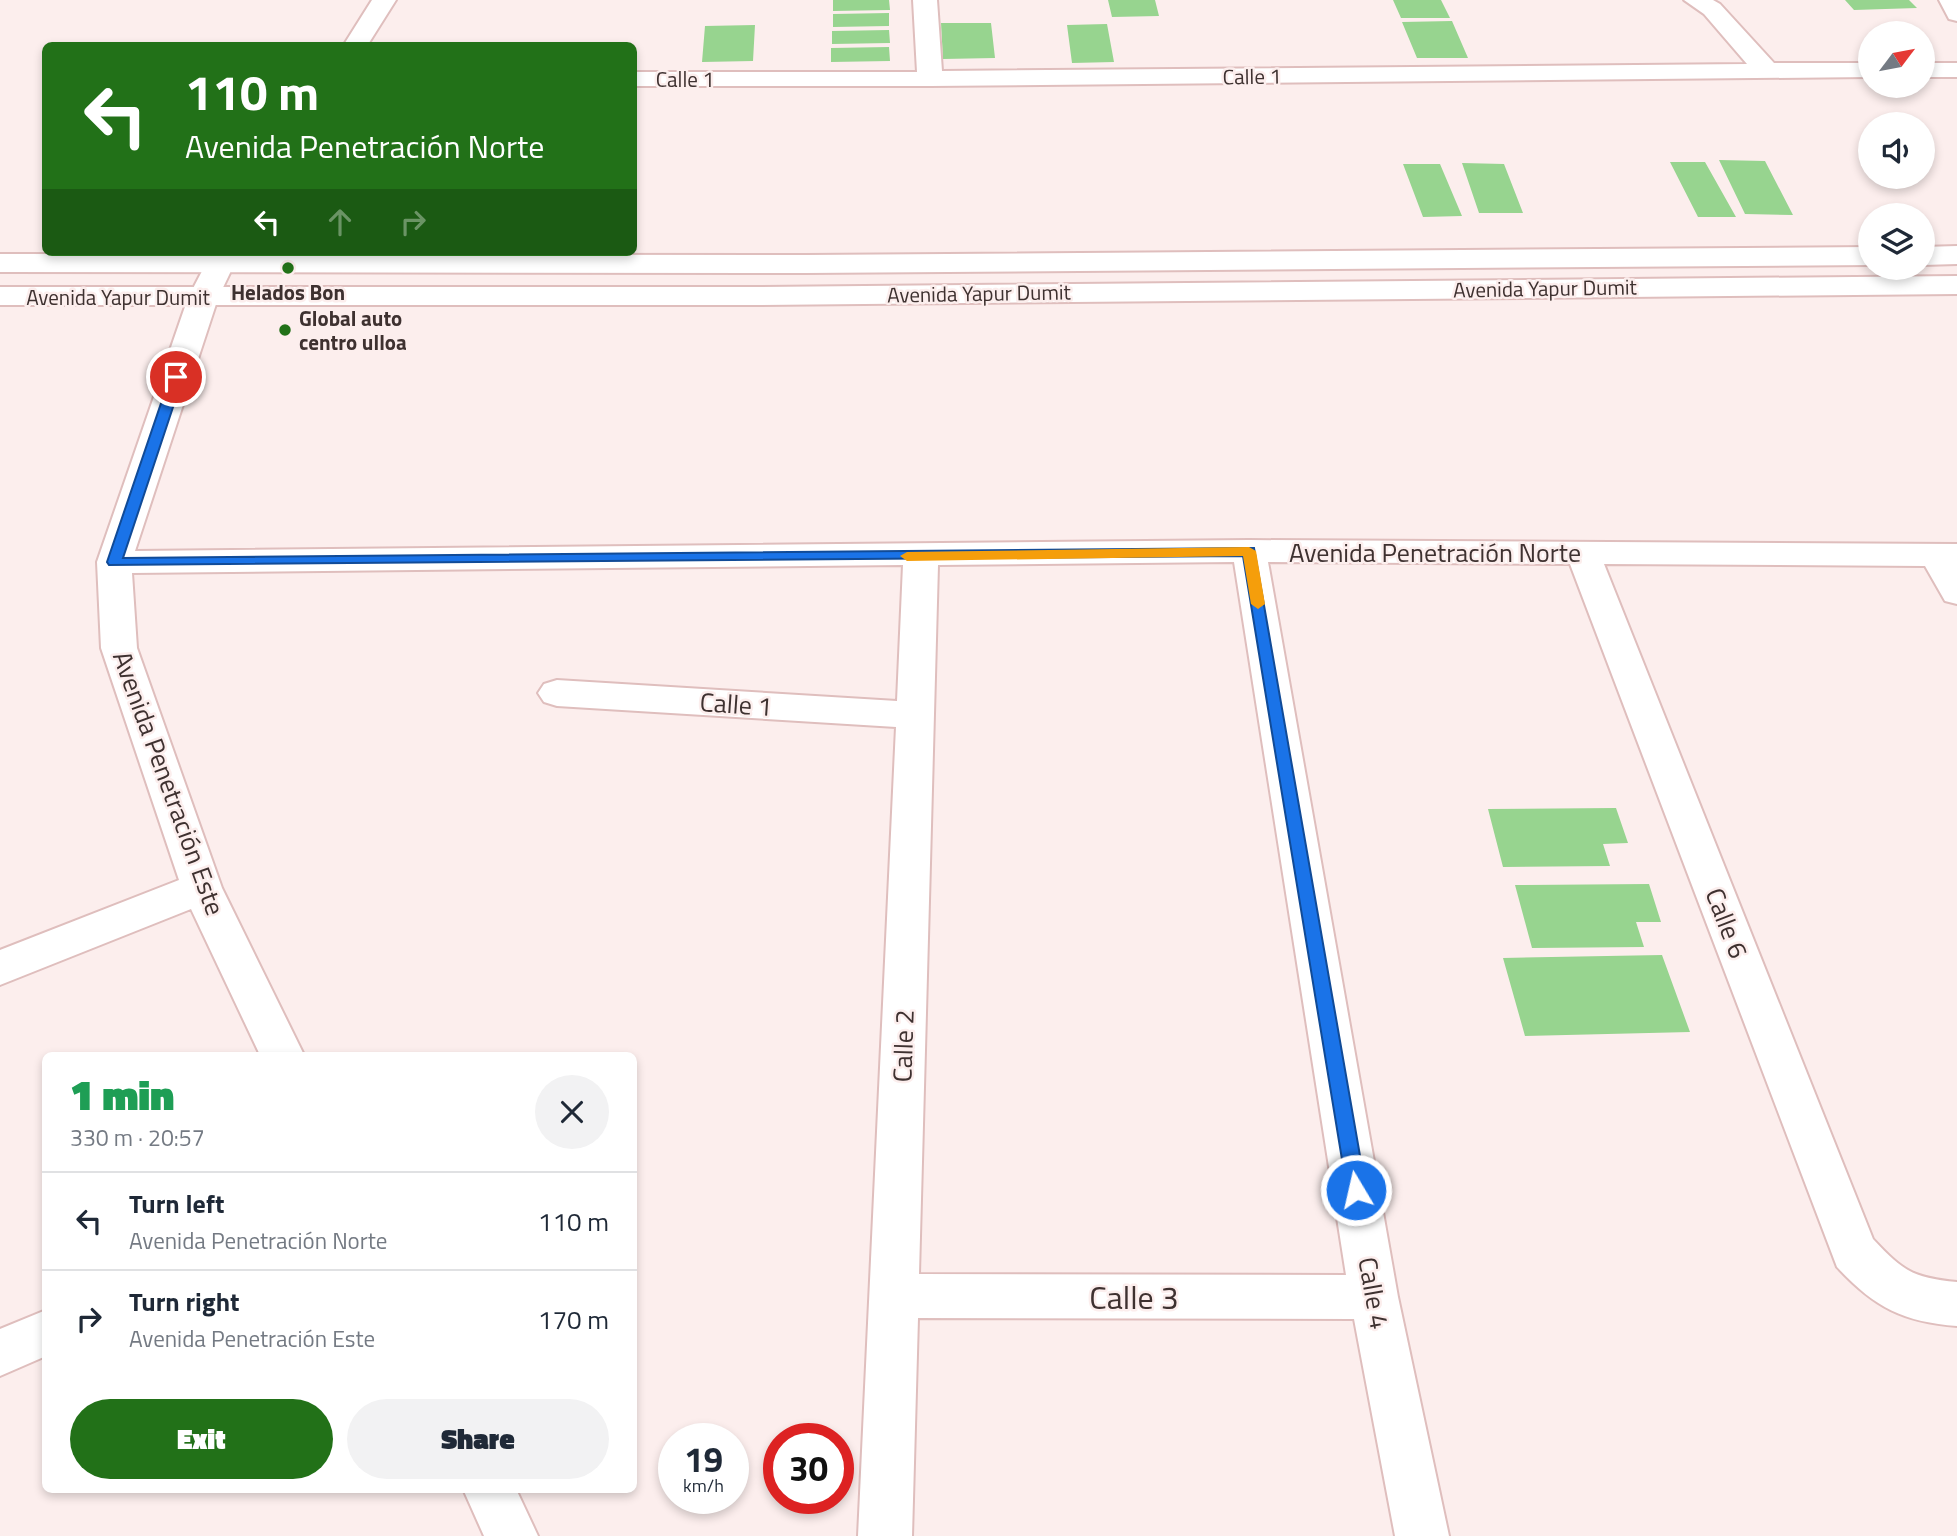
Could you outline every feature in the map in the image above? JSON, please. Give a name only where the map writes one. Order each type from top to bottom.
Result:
[{"type":"street","points":[[358,42],[384,0]]},
{"type":"street","points":[[925,0],[930,79]]},
{"type":"street","points":[[1696,0],[1712,9],[1766,70]]},
{"type":"street","points":[[1951,0],[1957,14]]},
{"type":"street","name":"Calle 1","points":[[637,79],[930,79],[1858,70]]},
{"type":"street","points":[[1936,70],[1957,70]]},
{"type":"street","name":"Avenida Yapur Dumit","points":[[0,263],[223,258],[820,264],[1858,256]]},
{"type":"street","points":[[1935,256],[1957,256]]},
{"type":"street","name":"Avenida Penetración Este","points":[[223,258],[203,298],[114,562],[118,648],[202,888],[281,1052]]},
{"type":"street","name":"Avenida Yapur Dumit","points":[[0,296],[203,298],[1957,285]]},
{"type":"street","name":"Avenida Penetración Norte","points":[[114,562],[1249,551],[1947,555]]},
{"type":"street","name":"Calle 4","points":[[1249,551],[1374,1297],[1422,1536]]},
{"type":"street","name":"Calle 6","points":[[1583,553],[1854,1252],[1884,1284],[1922,1303],[1957,1304]]},
{"type":"street","points":[[1947,555],[1957,593]]},
{"type":"street","name":"Calle 2","points":[[885,1536],[921,556]]},
{"type":"street","name":"Calle 1","points":[[557,693],[915,715]]},
{"type":"street","points":[[0,968],[202,888]]},
{"type":"street","name":"Calle 3","points":[[894,1296],[1374,1297]]},
{"type":"street","points":[[0,1353],[42,1334]]},
{"type":"street","points":[[491,1493],[511,1536]]},
{"type":"building","points":[[833,0],[889,0],[890,10],[833,11]]},
{"type":"building","points":[[1108,0],[1155,0],[1159,16],[1112,17]]},
{"type":"building","points":[[1393,0],[1441,0],[1450,18],[1401,18]]},
{"type":"building","points":[[1845,0],[1909,0],[1917,8],[1854,10]]},
{"type":"building","points":[[889,13],[889,26],[833,27],[833,14]]},
{"type":"building","points":[[1452,21],[1468,58],[1417,58],[1402,22]]},
{"type":"building","points":[[941,23],[991,23],[995,58],[943,59]]},
{"type":"building","points":[[1107,24],[1114,62],[1072,63],[1067,25]]},
{"type":"building","points":[[755,25],[753,61],[702,62],[705,26]]},
{"type":"building","points":[[889,30],[890,43],[832,44],[832,31]]},
{"type":"building","points":[[889,47],[890,61],[831,62],[831,48]]},
{"type":"building","points":[[1719,160],[1765,161],[1793,215],[1745,214]]},
{"type":"building","points":[[1670,162],[1705,162],[1736,217],[1698,217]]},
{"type":"building","points":[[1462,163],[1504,164],[1523,213],[1479,213]]},
{"type":"building","points":[[1403,164],[1440,164],[1462,216],[1423,217]]},
{"type":"building","points":[[1616,808],[1628,843],[1603,844],[1610,866],[1503,867],[1488,809]]},
{"type":"building","points":[[1649,884],[1661,922],[1636,922],[1644,947],[1532,948],[1515,885]]},
{"type":"building","points":[[1662,955],[1690,1032],[1525,1036],[1503,958]]},
{"type":"slow traffic","points":[[907,556],[1249,551],[1258,604]]},
{"type":"place","name":"Helados Bon","points":[[288,268]]},
{"type":"place","name":"Global auto centro ulloa","points":[[285,330]]},
{"type":"route","points":[[176,377],[114,562],[1249,551],[1356,1190]]}]
